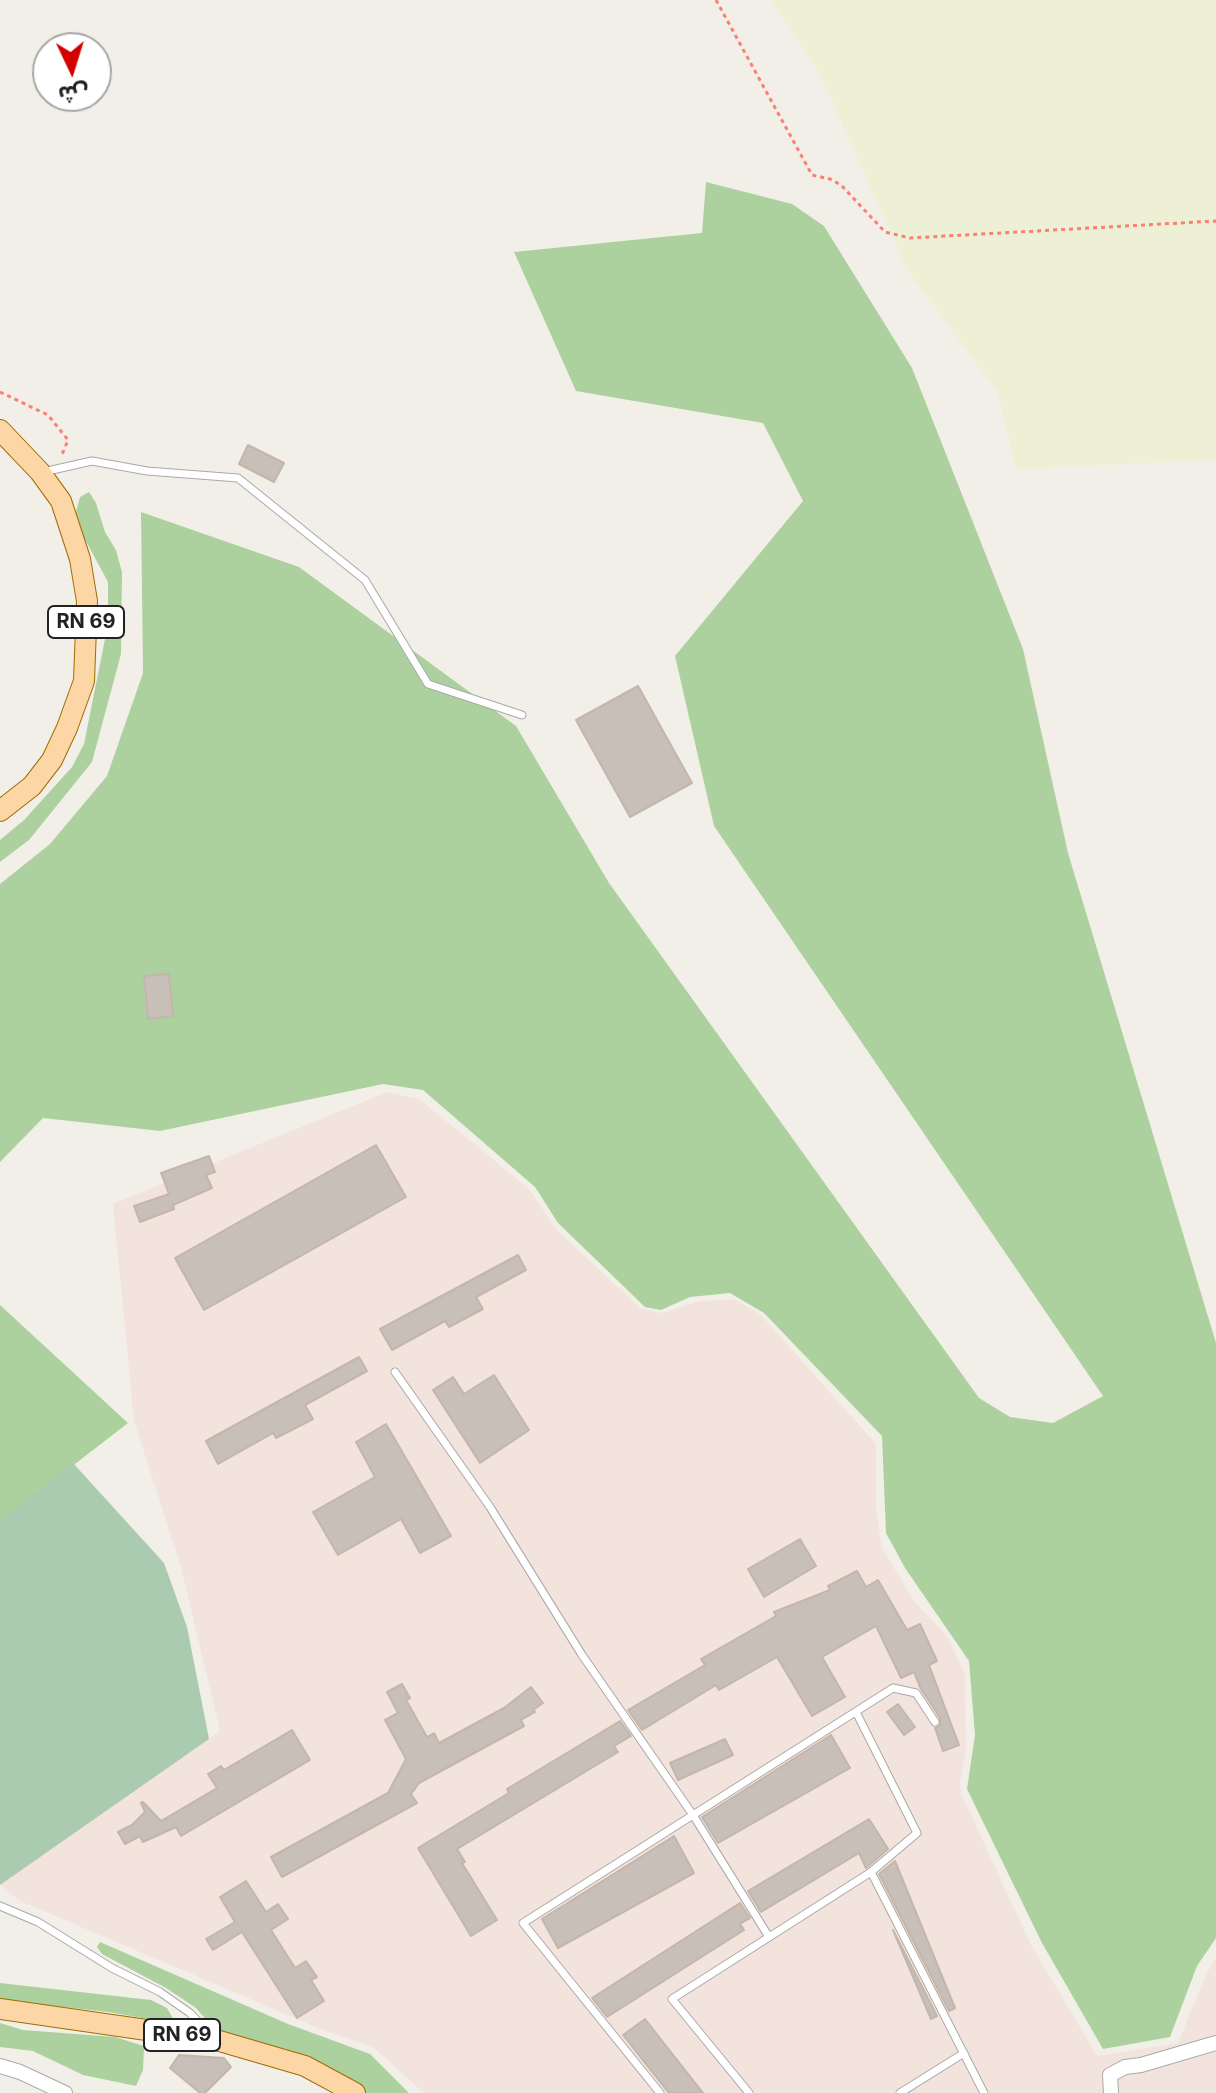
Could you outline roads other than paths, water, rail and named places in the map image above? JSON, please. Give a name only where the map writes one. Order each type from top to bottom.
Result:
[{"type":"main road","name":"RN 69","points":[[0,430],[40,472],[61,501],[80,559],[87,601],[84,681],[67,728],[52,760],[32,786],[0,811]]},
{"type":"main road","name":"RN 69","points":[[0,2009],[216,2040],[305,2066],[354,2093]]},
{"type":"street","points":[[1111,2093],[1110,2075],[1125,2067],[1216,2043]]},
{"type":"street","points":[[0,2066],[65,2093]]},
{"type":"lane","points":[[40,472],[92,461],[147,471],[238,478],[365,580],[428,684],[522,715]]},
{"type":"lane","points":[[395,1372],[490,1507],[582,1655],[693,1815],[769,1937]]},
{"type":"lane","points":[[660,2093],[523,1923],[893,1688],[916,1693],[935,1722]]},
{"type":"lane","points":[[749,2093],[672,1999],[871,1872],[917,1833],[856,1712]]},
{"type":"lane","points":[[871,1872],[984,2093]]},
{"type":"lane","points":[[0,1906],[38,1922],[112,1968],[160,1992],[190,2013],[216,2040]]},
{"type":"lane","points":[[900,2093],[964,2053]]}]
